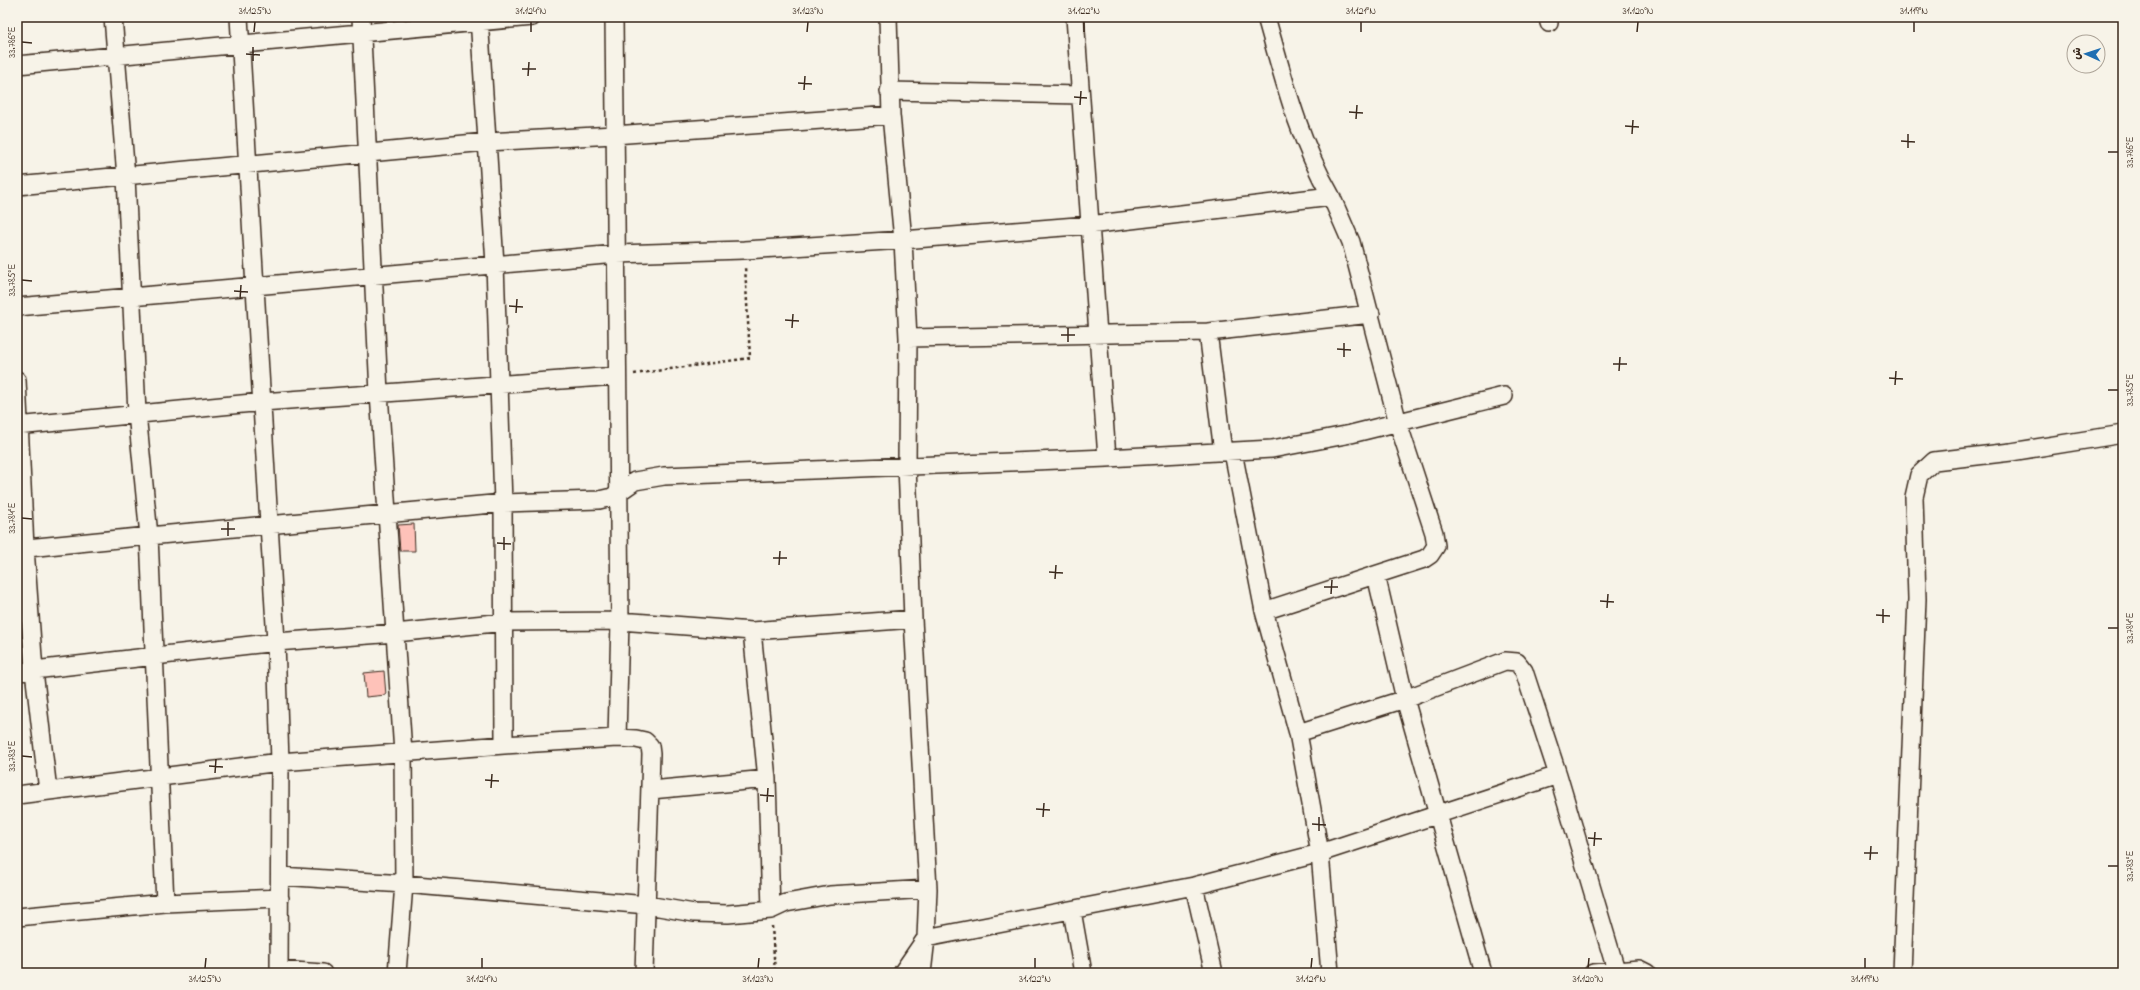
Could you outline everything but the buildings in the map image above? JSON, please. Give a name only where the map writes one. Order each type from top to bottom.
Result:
[{"type":"street","points":[[113,17],[126,177],[130,296],[137,413],[149,536],[156,657],[159,776],[165,903]]},
{"type":"street","points":[[239,17],[276,642],[280,762],[279,971],[323,973]]},
{"type":"street","points":[[17,65],[241,43],[361,24],[532,17]]},
{"type":"street","points":[[614,17],[614,136],[617,254],[617,493],[620,621],[617,738]]},
{"type":"street","points":[[888,17],[891,114],[903,240],[908,338],[907,465],[913,619],[928,889],[926,938],[922,973]]},
{"type":"street","points":[[1075,17],[1107,458]]},
{"type":"street","points":[[1264,611],[1424,559],[1430,555],[1436,546],[1434,533],[1398,423],[1352,242],[1331,196],[1310,157],[1297,126],[1266,17]]},
{"type":"street","points":[[479,19],[495,264],[503,503],[505,622],[504,745]]},
{"type":"street","points":[[361,24],[366,154],[374,276],[379,394],[403,753],[404,884],[397,973]]},
{"type":"street","points":[[890,91],[1080,95]]},
{"type":"street","points":[[17,186],[126,177],[486,142],[614,136],[891,114]]},
{"type":"street","points":[[17,307],[617,254],[744,250],[903,240],[1089,225],[1331,196]]},
{"type":"street","points":[[908,338],[1208,332],[1371,314]]},
{"type":"street","points":[[1208,332],[1228,452],[1264,611],[1298,733],[1320,854],[1330,973]]},
{"type":"street","points":[[18,426],[137,413],[262,402],[616,376]]},
{"type":"street","points":[[17,380],[21,548],[48,791]]},
{"type":"street","points":[[21,548],[270,526],[387,513],[503,503],[600,500],[612,497],[635,481],[664,476],[1107,458],[1272,449],[1398,423],[1504,396]]},
{"type":"street","points":[[1902,973],[1917,600],[1914,497],[1919,475],[1934,461],[2011,452],[2123,434]]},
{"type":"street","points":[[1376,575],[1405,698],[1483,973]]},
{"type":"street","points":[[17,672],[276,642],[395,634],[505,622],[620,621],[752,631],[913,619]]},
{"type":"street","points":[[752,631],[767,779],[771,910]]},
{"type":"street","points":[[1298,733],[1405,698],[1505,661],[1517,662],[1524,671],[1558,775],[1616,970]]},
{"type":"street","points":[[17,795],[280,762],[617,738],[645,741],[650,746],[651,790],[644,973]]},
{"type":"street","points":[[902,973],[926,938],[1072,911],[1194,886],[1320,854],[1558,775]]},
{"type":"street","points":[[651,790],[767,779]]},
{"type":"street","points":[[280,876],[404,884],[647,905],[710,914],[771,910],[786,903],[804,898],[928,889]]},
{"type":"street","points":[[1194,886],[1214,973]]},
{"type":"street","points":[[17,917],[165,903],[280,898]]},
{"type":"street","points":[[1072,911],[1083,973]]},
{"type":"street","points":[[1593,973],[1640,969],[1647,973]]},
{"type":"path","points":[[616,376],[750,358],[744,250]]},
{"type":"path","points":[[771,910],[775,973]]}]
